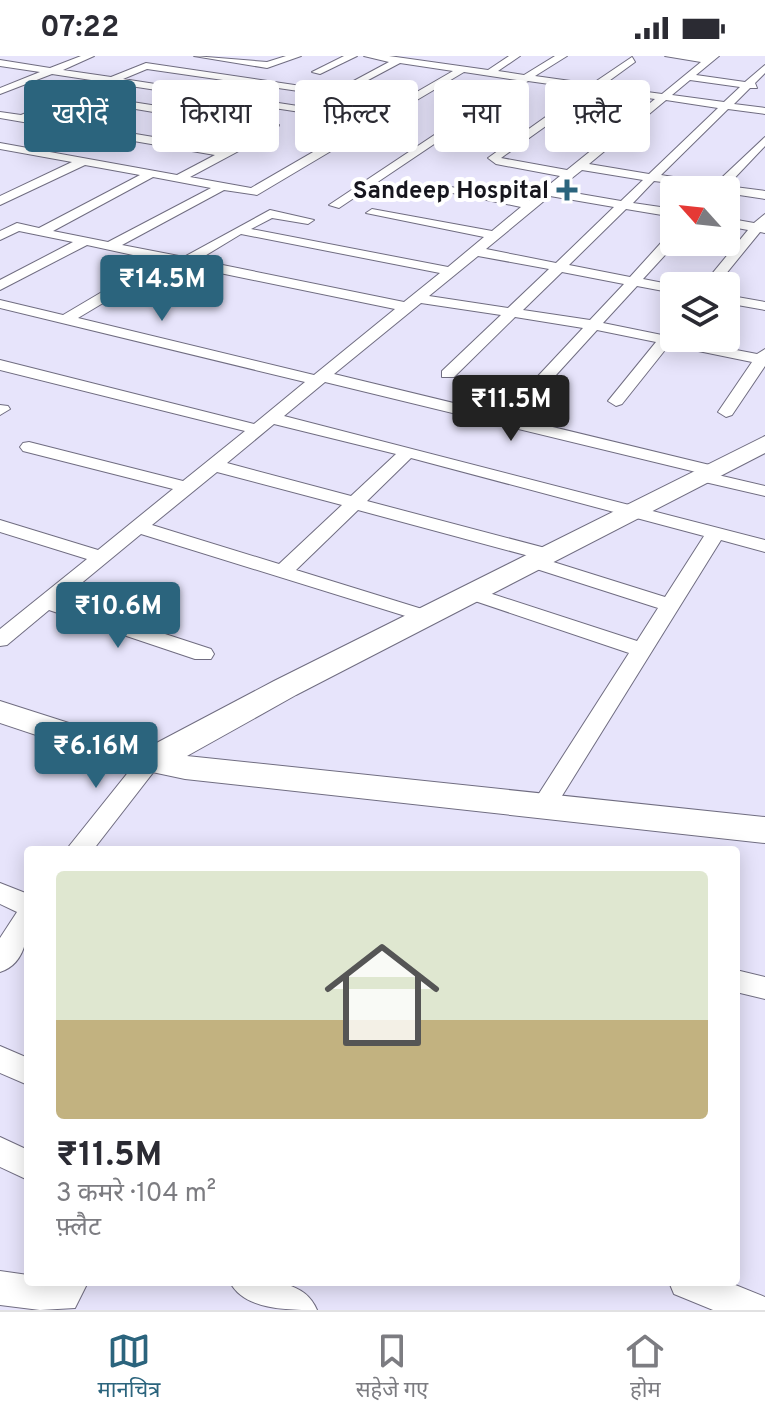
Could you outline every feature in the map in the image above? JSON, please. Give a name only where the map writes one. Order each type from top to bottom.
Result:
[{"type":"street","points":[[0,62],[14,56]]},
{"type":"street","points":[[0,91],[89,56]]},
{"type":"street","points":[[0,62],[113,80],[171,56]]},
{"type":"street","points":[[199,56],[267,65],[296,56]]},
{"type":"street","points":[[317,72],[352,56]]},
{"type":"street","points":[[369,56],[545,81]]},
{"type":"street","points":[[425,64],[439,56]]},
{"type":"street","points":[[489,73],[515,56]]},
{"type":"street","points":[[335,205],[562,56]]},
{"type":"street","points":[[670,56],[711,58]]},
{"type":"street","points":[[0,640],[711,58]]},
{"type":"street","points":[[363,80],[399,60]]},
{"type":"street","points":[[602,80],[632,60]]},
{"type":"street","points":[[146,66],[295,88]]},
{"type":"street","points":[[448,374],[765,68]]},
{"type":"street","points":[[0,146],[247,192],[263,189],[463,69]]},
{"type":"street","points":[[688,77],[765,87]]},
{"type":"street","points":[[136,84],[295,108]]},
{"type":"street","points":[[650,95],[765,111]]},
{"type":"street","points":[[0,115],[226,153]]},
{"type":"street","points":[[545,121],[494,158],[500,162],[660,178]]},
{"type":"street","points":[[729,176],[765,140]]},
{"type":"street","points":[[0,155],[14,149]]},
{"type":"street","points":[[178,179],[226,153]]},
{"type":"street","points":[[745,159],[765,162]]},
{"type":"street","points":[[0,201],[82,162]]},
{"type":"street","points":[[41,232],[150,174]]},
{"type":"street","points":[[110,246],[220,188]]},
{"type":"street","points":[[434,188],[529,205]]},
{"type":"street","points":[[545,192],[660,211]]},
{"type":"street","points":[[740,192],[765,195]]},
{"type":"street","points":[[372,213],[492,235]]},
{"type":"street","points":[[186,262],[270,214],[308,220]]},
{"type":"street","points":[[0,223],[186,262],[411,302],[512,312],[660,334]]},
{"type":"street","points":[[740,223],[762,224]]},
{"type":"street","points":[[721,272],[762,224]]},
{"type":"street","points":[[0,236],[17,227]]},
{"type":"street","points":[[239,230],[448,271]]},
{"type":"street","points":[[0,286],[85,241]]},
{"type":"street","points":[[473,251],[660,286]]},
{"type":"street","points":[[530,394],[660,251]]},
{"type":"street","points":[[65,320],[168,258]]},
{"type":"street","points":[[740,302],[765,306]]},
{"type":"street","points":[[0,304],[707,473],[765,491]]},
{"type":"street","points":[[616,401],[660,347]]},
{"type":"street","points":[[726,412],[764,358],[739,352]]},
{"type":"street","points":[[0,365],[263,424],[408,452],[765,546]]},
{"type":"street","points":[[82,846],[150,761],[285,688],[764,444]]},
{"type":"street","points":[[29,447],[186,487]]},
{"type":"street","points":[[282,572],[408,452]]},
{"type":"street","points":[[212,465],[355,502],[539,558],[670,605]]},
{"type":"street","points":[[0,526],[101,557]]},
{"type":"street","points":[[138,527],[428,617]]},
{"type":"street","points":[[543,806],[715,534]]},
{"type":"street","points":[[470,593],[642,650]]},
{"type":"street","points":[[46,602],[203,654]]},
{"type":"street","points":[[0,712],[150,761],[185,767],[765,830]]},
{"type":"street","points":[[0,893],[24,903]]},
{"type":"street","points":[[0,961],[24,923]]},
{"type":"street","points":[[740,982],[765,988]]},
{"type":"street","points":[[0,1059],[24,1070]]},
{"type":"street","points":[[0,1151],[24,1164]]},
{"type":"street","points":[[0,1288],[63,1296],[69,1286]]},
{"type":"street","points":[[255,1286],[300,1310]]},
{"type":"street","points":[[696,1286],[755,1310]]},
{"type":"place","name":"Sandeep Hospital","points":[[567,190]]}]
